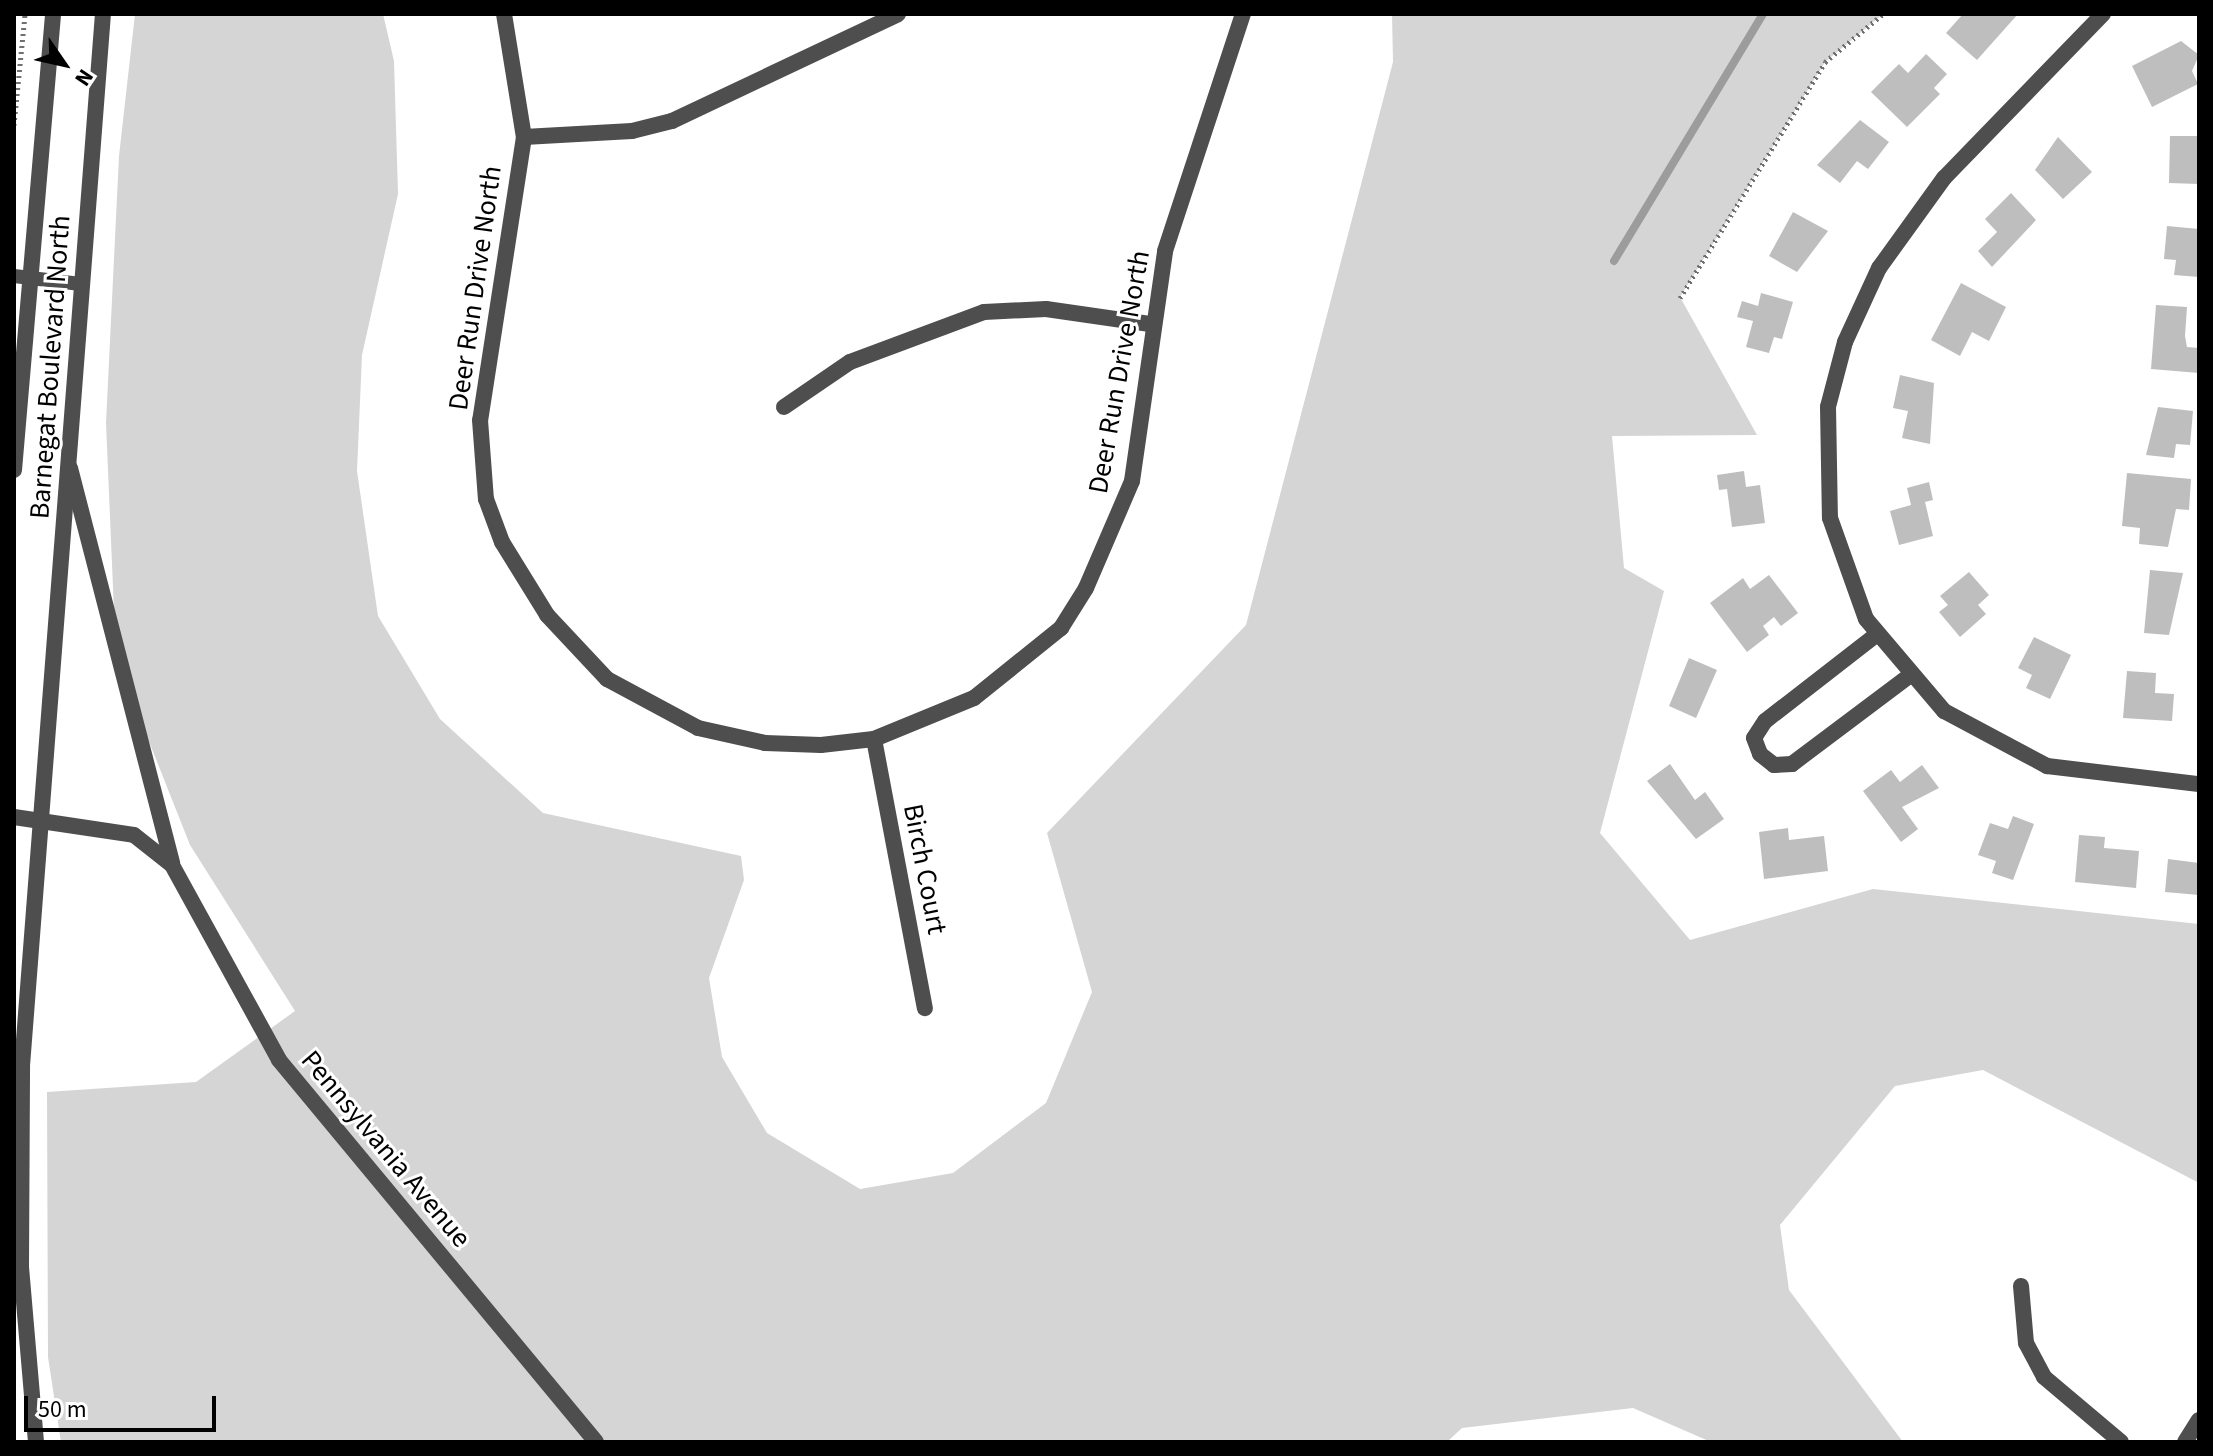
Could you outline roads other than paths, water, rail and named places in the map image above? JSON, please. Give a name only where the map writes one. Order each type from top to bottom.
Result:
[{"type":"street","name":"Barnegat Boulevard North","points":[[14,470],[22,277],[53,14]]},
{"type":"street","name":"Barnegat Boulevard North","points":[[36,1442],[21,1266],[22,1066],[103,14]]},
{"type":"street","name":"Deer Run Drive North","points":[[504,14],[524,137],[480,420],[486,499],[502,542],[571,645],[655,709],[765,743],[874,739],[974,698],[1061,628],[1112,538],[1132,481],[1150,324],[1165,251],[1243,14]]},
{"type":"street","points":[[524,137],[632,131],[672,121],[898,14]]},
{"type":"street","points":[[2103,14],[1922,204],[1879,268],[1845,342],[1828,407],[1825,475],[1839,558],[1876,635],[1908,677],[1944,711],[2025,758],[2076,773],[2199,784]]},
{"type":"street","points":[[784,407],[850,362],[984,312],[1046,309],[1150,324]]},
{"type":"street","name":"Pennsylvania Avenue","points":[[69,465],[172,865],[279,1060],[596,1442]]},
{"type":"street","points":[[1876,635],[1765,721],[1754,738],[1760,754],[1774,765],[1792,764],[1908,677]]},
{"type":"street","name":"Birch Court","points":[[874,739],[925,1008]]},
{"type":"street","name":"Pennsylvania Avenue","points":[[14,817],[134,835],[172,865]]},
{"type":"street","points":[[2021,1286],[2026,1343],[2044,1377],[2121,1442]]},
{"type":"street","points":[[2185,1442],[2199,1420]]},
{"type":"lane","points":[[22,277],[81,284]]},
{"type":"waterway","points":[[1614,261],[1763,14]]}]
